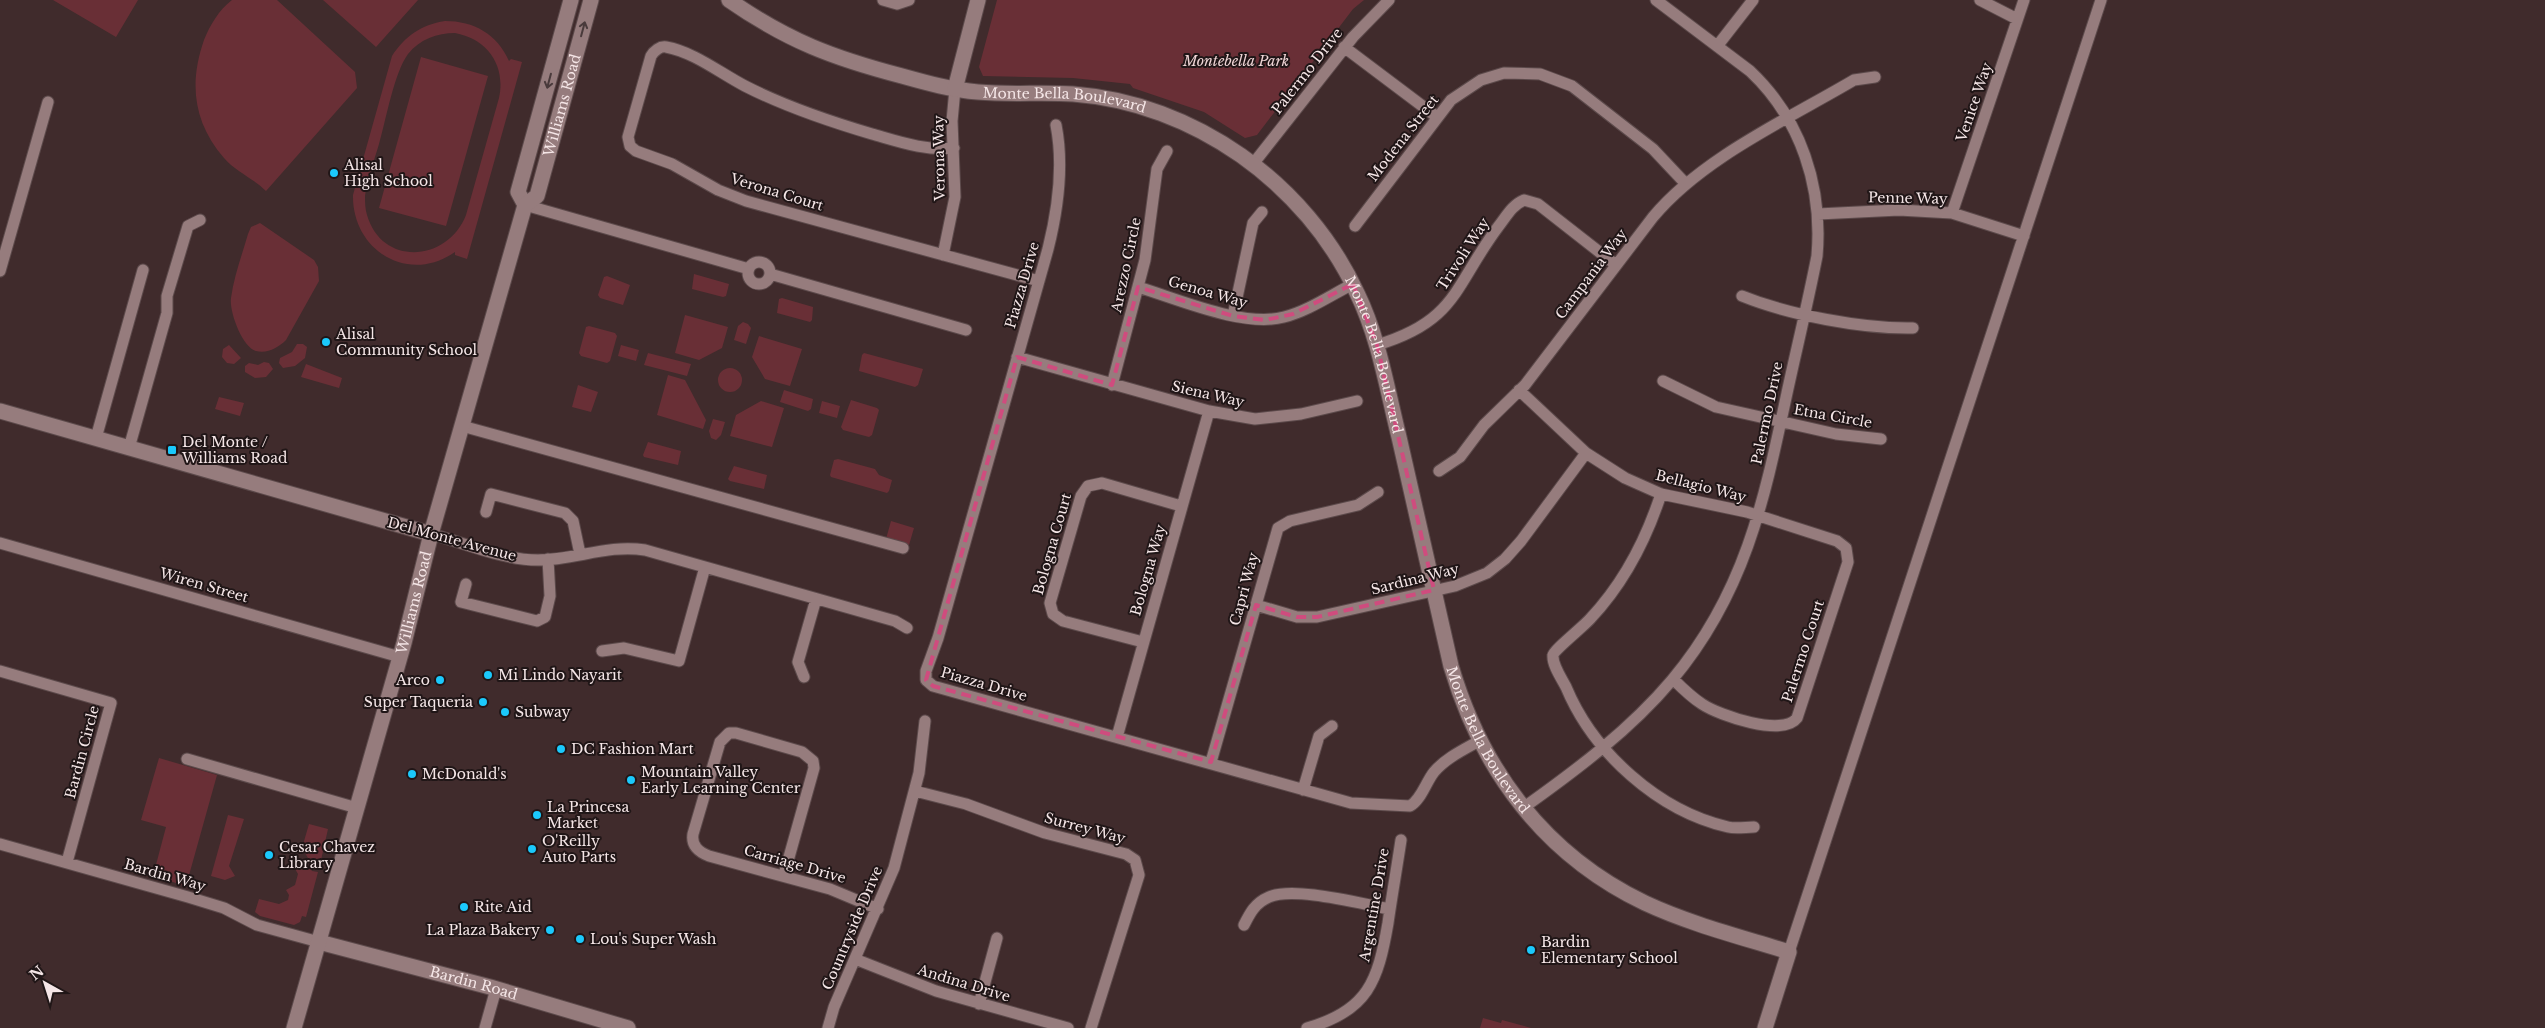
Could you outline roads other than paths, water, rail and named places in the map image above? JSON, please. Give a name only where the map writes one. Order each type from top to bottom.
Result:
[{"type":"street","name":"Williams Road","points":[[525,206],[518,192],[571,0]]},
{"type":"street","name":"Williams Road","points":[[294,1028],[400,657],[431,534],[525,206],[537,196],[591,0]]},
{"type":"street","name":"Monte Bella Boulevard","points":[[729,0],[781,33],[820,51],[884,71],[955,89],[993,93],[1076,95],[1123,102],[1156,112],[1193,127],[1254,164],[1288,195],[1316,226],[1336,253],[1353,284],[1377,345],[1458,688],[1479,741],[1501,778],[1523,808],[1573,857],[1624,892],[1672,914],[1789,952]]},
{"type":"street","points":[[883,0],[897,4],[909,0]]},
{"type":"street","points":[[955,89],[978,0]]},
{"type":"street","name":"Palermo Drive","points":[[1254,164],[1344,47],[1370,16],[1389,0]]},
{"type":"street","name":"Palermo Drive","points":[[1523,808],[1636,718],[1672,679],[1694,651],[1724,603],[1744,562],[1759,516],[1816,256],[1818,214],[1806,156],[1788,118],[1760,81],[1718,45],[1656,0]]},
{"type":"street","points":[[1718,45],[1752,0]]},
{"type":"street","points":[[1980,0],[2017,19]]},
{"type":"street","name":"Venice Way","points":[[1952,213],[2024,0]]},
{"type":"street","points":[[1765,1028],[2101,0]]},
{"type":"street","name":"Verona Court","points":[[954,148],[939,149],[916,146],[811,116],[765,97],[698,60],[666,47],[657,49],[650,56],[628,138],[630,146],[636,151],[672,164],[728,195],[1039,281]]},
{"type":"street","points":[[1344,47],[1437,117]]},
{"type":"street","name":"Modena Street","points":[[1355,226],[1437,117],[1460,93],[1486,78],[1517,72],[1550,76],[1572,86],[1623,123],[1653,149],[1685,183]]},
{"type":"street","name":"Campania Way","points":[[1439,471],[1460,457],[1488,420],[1519,390],[1662,206],[1685,183],[1712,164],[1854,80],[1875,77]]},
{"type":"street","name":"Verona Way","points":[[943,255],[952,224],[955,197],[952,122],[955,89]]},
{"type":"street","points":[[0,271],[48,102]]},
{"type":"street","name":"Piazza Drive","points":[[1056,125],[1060,156],[1058,195],[1053,230],[938,638],[926,671],[926,680],[933,686],[1351,802],[1410,806],[1418,799],[1425,784],[1439,766],[1479,741]]},
{"type":"street","name":"Arezzo Circle","points":[[1112,385],[1150,236],[1157,168],[1167,151]]},
{"type":"street","name":"Trivoli Way","points":[[1377,345],[1417,329],[1440,314],[1457,293],[1485,245],[1516,205],[1524,200],[1538,204],[1616,265]]},
{"type":"street","points":[[525,206],[750,269],[753,264],[760,262],[768,267],[770,274],[966,330]]},
{"type":"street","name":"Penne Way","points":[[1818,214],[1899,210],[1952,213],[2024,236]]},
{"type":"street","points":[[1233,316],[1253,223],[1262,212]]},
{"type":"street","points":[[129,448],[167,313],[167,296],[188,226],[200,220]]},
{"type":"street","points":[[96,438],[143,270]]},
{"type":"street","name":"Genoa Way","points":[[1138,287],[1233,316],[1256,320],[1283,317],[1305,309],[1353,284]]},
{"type":"street","points":[[1742,296],[1804,313],[1871,326],[1913,328]]},
{"type":"street","name":"Siena Way","points":[[1017,357],[1209,411],[1254,419],[1277,418],[1357,401]]},
{"type":"street","name":"Etna Circle","points":[[1663,380],[1706,404],[1836,434],[1880,439]]},
{"type":"street","name":"Bellagio Way","points":[[1519,390],[1586,453],[1625,478],[1661,494],[1759,516]]},
{"type":"street","name":"Del Monte Avenue","points":[[0,411],[516,557],[548,559],[607,549],[632,548],[895,621],[907,628]]},
{"type":"street","name":"Bologna Way","points":[[1117,737],[1209,411]]},
{"type":"street","points":[[462,426],[903,548]]},
{"type":"street","name":"Sardina Way","points":[[1256,605],[1297,616],[1318,617],[1455,586],[1478,578],[1505,559],[1521,541],[1586,453]]},
{"type":"street","name":"Bologna Court","points":[[1143,642],[1063,621],[1053,614],[1050,603],[1081,496],[1088,486],[1102,483],[1181,506]]},
{"type":"street","name":"Capri Way","points":[[1211,762],[1278,528],[1290,521],[1358,505],[1378,492]]},
{"type":"street","points":[[486,512],[491,494],[565,512],[573,521],[580,554]]},
{"type":"street","points":[[1661,494],[1648,532],[1628,570],[1595,614],[1553,654],[1576,707],[1602,746],[1636,779],[1676,806],[1730,828],[1754,827]]},
{"type":"street","name":"Palermo Court","points":[[1672,679],[1703,705],[1729,717],[1784,726],[1793,723],[1798,718],[1849,556],[1844,546],[1836,541],[1759,516]]},
{"type":"street","name":"Wiren Street","points":[[0,543],[400,657]]},
{"type":"street","points":[[466,584],[461,602],[538,621],[545,617],[550,596],[548,559]]},
{"type":"street","points":[[602,651],[624,648],[679,661],[705,567]]},
{"type":"street","points":[[804,677],[798,662],[816,599]]},
{"type":"street","name":"Bardin Circle","points":[[0,671],[111,703],[67,862]]},
{"type":"street","name":"Countryside Drive","points":[[828,1028],[854,959],[878,909],[894,868],[915,791],[922,756],[925,722]]},
{"type":"street","points":[[1303,790],[1319,736],[1332,726]]},
{"type":"street","name":"Carriage Drive","points":[[784,875],[814,768],[813,761],[802,752],[736,733],[726,735],[720,742],[693,834],[693,843],[703,853],[830,889],[878,909]]},
{"type":"street","points":[[186,759],[357,808]]},
{"type":"street","name":"Surrey Way","points":[[915,791],[966,804],[1045,833],[1126,854],[1135,860],[1139,875],[1091,1028]]},
{"type":"street","name":"Argentine Drive","points":[[1307,1028],[1340,1016],[1363,998],[1375,978],[1380,966],[1401,840]]},
{"type":"street","name":"Bardin Way","points":[[0,844],[224,908],[257,925],[319,942]]},
{"type":"street","points":[[1244,925],[1254,907],[1268,897],[1282,894],[1300,894],[1390,909]]},
{"type":"street","points":[[978,1004],[997,938]]},
{"type":"street","name":"Bardin Road","points":[[319,942],[496,989],[603,1024],[628,1028]]},
{"type":"street","name":"Andina Drive","points":[[854,959],[923,986],[978,1004],[1068,1028]]},
{"type":"street","points":[[485,1028],[496,989]]},
{"type":"place","name":"Alisal High School","points":[[334,173]]},
{"type":"place","name":"Alisal Community School","points":[[326,342]]},
{"type":"place","name":"Del Monte / Williams Road","points":[[172,450]]},
{"type":"place","name":"Mi Lindo Nayarit","points":[[488,675]]},
{"type":"place","name":"Arco","points":[[440,680]]},
{"type":"place","name":"Super Taqueria","points":[[483,702]]},
{"type":"place","name":"Subway","points":[[505,712]]},
{"type":"place","name":"DC Fashion Mart","points":[[561,749]]},
{"type":"place","name":"McDonald's","points":[[412,774]]},
{"type":"place","name":"Mountain Valley Early Learning Center","points":[[631,780]]},
{"type":"place","name":"La Princesa Market","points":[[537,815]]},
{"type":"place","name":"O'Reilly Auto Parts","points":[[532,849]]},
{"type":"place","name":"Cesar Chavez Library","points":[[269,855]]},
{"type":"place","name":"Rite Aid","points":[[464,907]]},
{"type":"place","name":"La Plaza Bakery","points":[[550,930]]},
{"type":"place","name":"Lou's Super Wash","points":[[580,939]]},
{"type":"place","name":"Bardin Elementary School","points":[[1531,950]]},
{"type":"park label","name":"Montebella Park","points":[[1236,61]]}]
